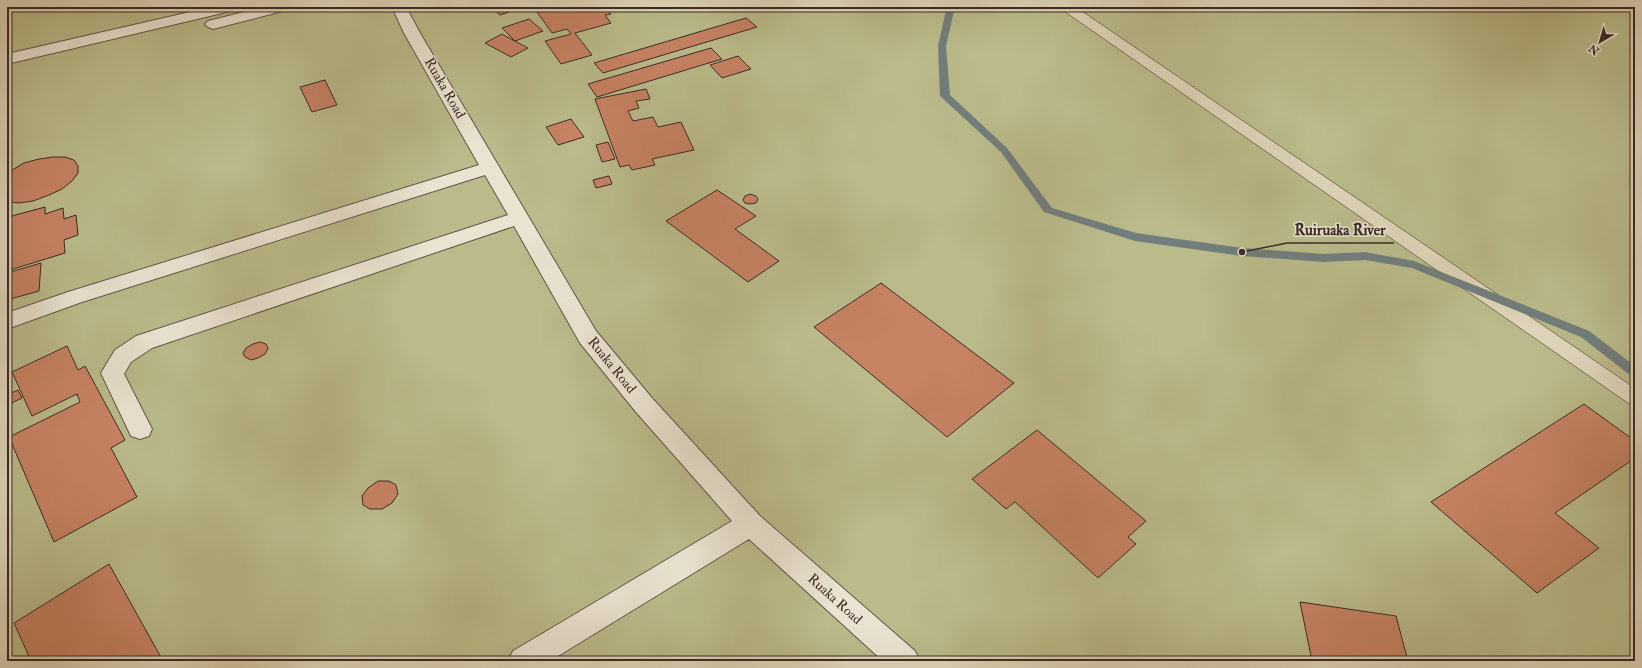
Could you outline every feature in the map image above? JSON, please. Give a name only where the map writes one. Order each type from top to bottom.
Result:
[{"type":"street","points":[[7,48],[182,7]]},
{"type":"street","points":[[7,59],[231,7]]},
{"type":"street","points":[[130,45],[282,7]]},
{"type":"street","name":"Ruaka Road","points":[[399,7],[412,33],[588,337],[644,405],[751,524],[905,661]]},
{"type":"street","points":[[7,321],[75,297],[491,168]]},
{"type":"street","points":[[140,429],[112,373],[123,356],[144,342],[519,218]]},
{"type":"street","points":[[524,661],[751,524]]},
{"type":"green space","points":[[7,7],[1058,7],[1635,408],[1635,661],[7,661]]},
{"type":"green space","points":[[1076,7],[1635,7],[1635,388]]},
{"type":"building","points":[[491,7],[523,7],[500,15]]},
{"type":"building","points":[[558,7],[605,7],[611,14],[605,15],[611,23],[575,33],[592,55],[561,64],[545,41],[571,34],[567,29],[552,33],[537,12]]},
{"type":"building","points":[[746,18],[757,27],[603,73],[594,63]]},
{"type":"building","points":[[529,19],[543,31],[515,41],[502,28]]},
{"type":"building","points":[[502,34],[528,48],[511,57],[485,43]]},
{"type":"building","points":[[711,48],[722,59],[597,97],[588,84]]},
{"type":"building","points":[[738,56],[751,69],[722,78],[710,65]]},
{"type":"building","points":[[325,80],[337,105],[312,112],[300,87]]},
{"type":"building","points":[[646,89],[650,99],[636,101],[639,108],[628,111],[633,121],[653,117],[658,127],[681,122],[694,150],[652,159],[655,165],[632,170],[629,165],[620,167],[595,99]]},
{"type":"building","points":[[571,119],[584,137],[558,145],[546,127]]},
{"type":"building","points":[[608,142],[615,159],[602,162],[596,145]]},
{"type":"building","points":[[53,157],[65,157],[74,160],[78,166],[78,173],[72,181],[62,189],[33,201],[19,203],[7,202],[7,173],[24,163]]},
{"type":"building","points":[[609,176],[612,184],[596,188],[593,180]]},
{"type":"building","points":[[717,190],[756,216],[735,229],[779,261],[748,282],[666,221]]},
{"type":"building","points":[[750,194],[756,196],[758,199],[756,203],[745,203],[743,200],[745,196]]},
{"type":"building","points":[[45,207],[45,214],[63,208],[64,219],[76,215],[78,235],[64,240],[65,253],[7,271],[8,217]]},
{"type":"building","points":[[41,263],[39,291],[7,300],[7,273]]},
{"type":"building","points":[[881,283],[1014,383],[947,437],[814,327]]},
{"type":"building","points":[[260,342],[266,344],[268,348],[265,354],[251,360],[245,357],[243,353],[246,348]]},
{"type":"building","points":[[67,346],[78,370],[85,366],[125,440],[111,448],[137,497],[54,542],[9,437],[80,402],[77,394],[32,416],[12,372]]},
{"type":"building","points":[[18,390],[22,398],[7,405],[7,395]]},
{"type":"building","points":[[1584,404],[1635,441],[1635,458],[1555,513],[1599,548],[1537,593],[1431,502]]},
{"type":"building","points":[[1037,430],[1146,521],[1128,537],[1136,544],[1098,578],[1015,502],[1006,509],[972,479]]},
{"type":"building","points":[[378,481],[389,481],[396,485],[398,494],[392,503],[382,509],[370,509],[363,505],[362,496],[368,488]]},
{"type":"building","points":[[109,564],[163,661],[31,661],[14,623]]},
{"type":"building","points":[[1300,602],[1396,616],[1408,661],[1312,661]]},
{"type":"waterway","points":[[953,7],[950,10],[942,46],[945,96],[1004,150],[1048,210],[1135,237],[1242,252],[1324,258],[1365,256],[1414,265],[1585,334],[1635,373]]},
{"type":"place","name":"Ruiruaka River","points":[[1242,252]]}]
